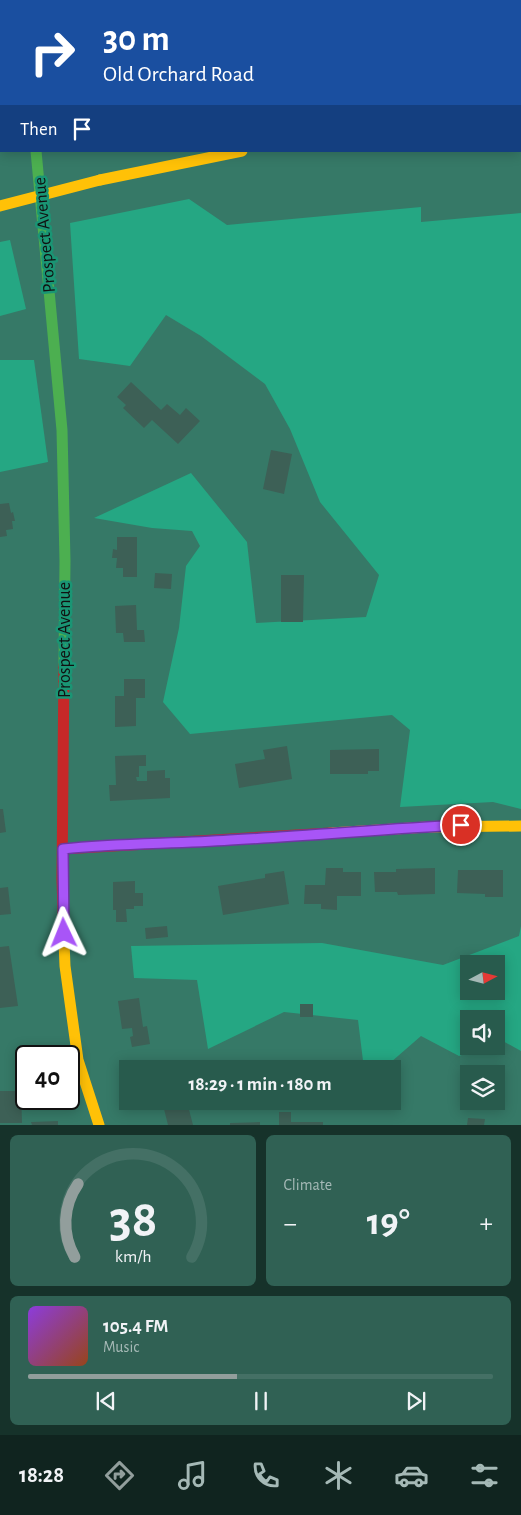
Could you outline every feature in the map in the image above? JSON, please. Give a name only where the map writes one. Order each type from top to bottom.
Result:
[{"type":"main road","name":"Prospect Avenue","points":[[36,152],[62,430],[65,561],[63,927],[70,1013],[78,1060],[99,1125]]},
{"type":"main road","points":[[0,206],[100,180],[237,152]]},
{"type":"main road","points":[[63,849],[127,843],[227,840],[381,829],[481,824],[521,826]]},
{"type":"green space","points":[[189,199],[227,225],[421,207],[421,222],[521,213],[521,809],[493,802],[400,807],[410,730],[392,715],[190,734],[163,702],[179,628],[186,566],[200,546],[192,531],[152,528],[94,518],[191,473],[247,542],[256,623],[366,617],[379,575],[320,502],[290,429],[265,384],[201,336],[166,315],[130,366],[79,359],[70,223]]},
{"type":"green space","points":[[10,240],[26,309],[0,316],[0,242]]},
{"type":"green space","points":[[0,360],[34,360],[48,462],[0,472]]},
{"type":"green space","points":[[521,926],[521,1051],[505,1042],[505,1010],[460,1010],[462,1055],[459,1056],[421,1036],[393,1060],[363,1060],[358,1020],[284,1012],[208,1049],[197,980],[134,978],[131,946],[322,943],[443,965],[460,959],[460,1000],[505,1000],[505,955],[469,955],[519,936]]},
{"type":"building","points":[[131,382],[161,410],[167,404],[180,415],[186,408],[200,421],[178,444],[152,420],[144,428],[123,408],[126,405],[117,397]]},
{"type":"building","points":[[271,450],[292,454],[284,494],[263,489]]},
{"type":"building","points":[[9,503],[15,521],[12,521],[13,529],[6,530],[7,536],[0,537],[0,504]]},
{"type":"building","points":[[117,537],[137,537],[137,577],[123,577],[123,568],[116,568],[117,558],[112,558],[113,549],[117,550]]},
{"type":"building","points":[[155,573],[172,574],[171,589],[154,588]]},
{"type":"building","points":[[281,575],[304,575],[303,622],[281,622]]},
{"type":"building","points":[[136,605],[137,630],[144,630],[145,642],[124,642],[123,633],[116,633],[115,606]]},
{"type":"building","points":[[124,679],[145,679],[145,698],[136,698],[136,726],[115,727],[115,696],[124,696]]},
{"type":"building","points":[[287,746],[292,779],[239,788],[235,764],[265,759],[263,750]]},
{"type":"building","points":[[379,749],[379,771],[368,771],[368,774],[330,774],[330,750]]},
{"type":"building","points":[[146,755],[146,766],[139,766],[139,777],[136,777],[137,781],[147,781],[147,771],[165,770],[165,778],[170,778],[170,798],[110,801],[109,785],[116,785],[115,756]]},
{"type":"building","points":[[0,809],[3,809],[6,832],[0,833]]},
{"type":"building","points":[[326,868],[343,868],[343,872],[361,872],[361,896],[337,896],[337,910],[321,909],[321,904],[304,904],[305,885],[325,885]]},
{"type":"building","points":[[435,868],[435,894],[398,895],[397,892],[375,892],[374,872],[396,872],[396,869]]},
{"type":"building","points":[[458,870],[503,870],[503,897],[485,897],[485,894],[457,893]]},
{"type":"building","points":[[284,871],[289,904],[223,915],[218,886],[265,878],[265,874]]},
{"type":"building","points":[[135,881],[135,893],[143,893],[143,906],[134,906],[134,909],[126,909],[127,922],[116,922],[116,910],[113,910],[113,882]]},
{"type":"building","points":[[8,887],[11,914],[0,915],[0,888]]},
{"type":"building","points":[[167,926],[168,937],[146,939],[145,928]]},
{"type":"building","points":[[9,946],[18,1006],[0,1008],[0,947]]},
{"type":"building","points":[[139,998],[143,1027],[147,1026],[150,1044],[132,1047],[130,1037],[133,1036],[132,1028],[122,1029],[118,1001]]},
{"type":"building","points":[[300,1004],[313,1004],[313,1017],[300,1017]]},
{"type":"building","points":[[0,1091],[15,1091],[15,1110],[22,1110],[22,1123],[0,1123]]},
{"type":"building","points":[[164,1110],[189,1110],[193,1125],[168,1125]]},
{"type":"building","points":[[279,1112],[291,1112],[291,1122],[323,1122],[323,1125],[279,1125]]},
{"type":"building","points":[[468,1118],[485,1119],[484,1125],[467,1125]]},
{"type":"building","points":[[58,1121],[58,1125],[32,1125],[31,1122]]},
{"type":"building","points":[[260,1122],[260,1125],[230,1125],[230,1123]]},
{"type":"traffic: fast","points":[[36,152],[62,430],[65,561],[64,665]]},
{"type":"traffic: slow","points":[[100,180],[237,152]]},
{"type":"traffic: slow","points":[[0,206],[100,180]]},
{"type":"traffic: slow","points":[[330,833],[427,827],[521,826]]},
{"type":"traffic: slow","points":[[64,941],[65,966],[78,1060],[99,1125]]},
{"type":"traffic: jam","points":[[64,665],[62,879],[64,941]]},
{"type":"traffic: jam","points":[[63,849],[330,833]]},
{"type":"route","points":[[64,933],[62,898],[63,849],[127,843],[227,840],[461,825]]}]
